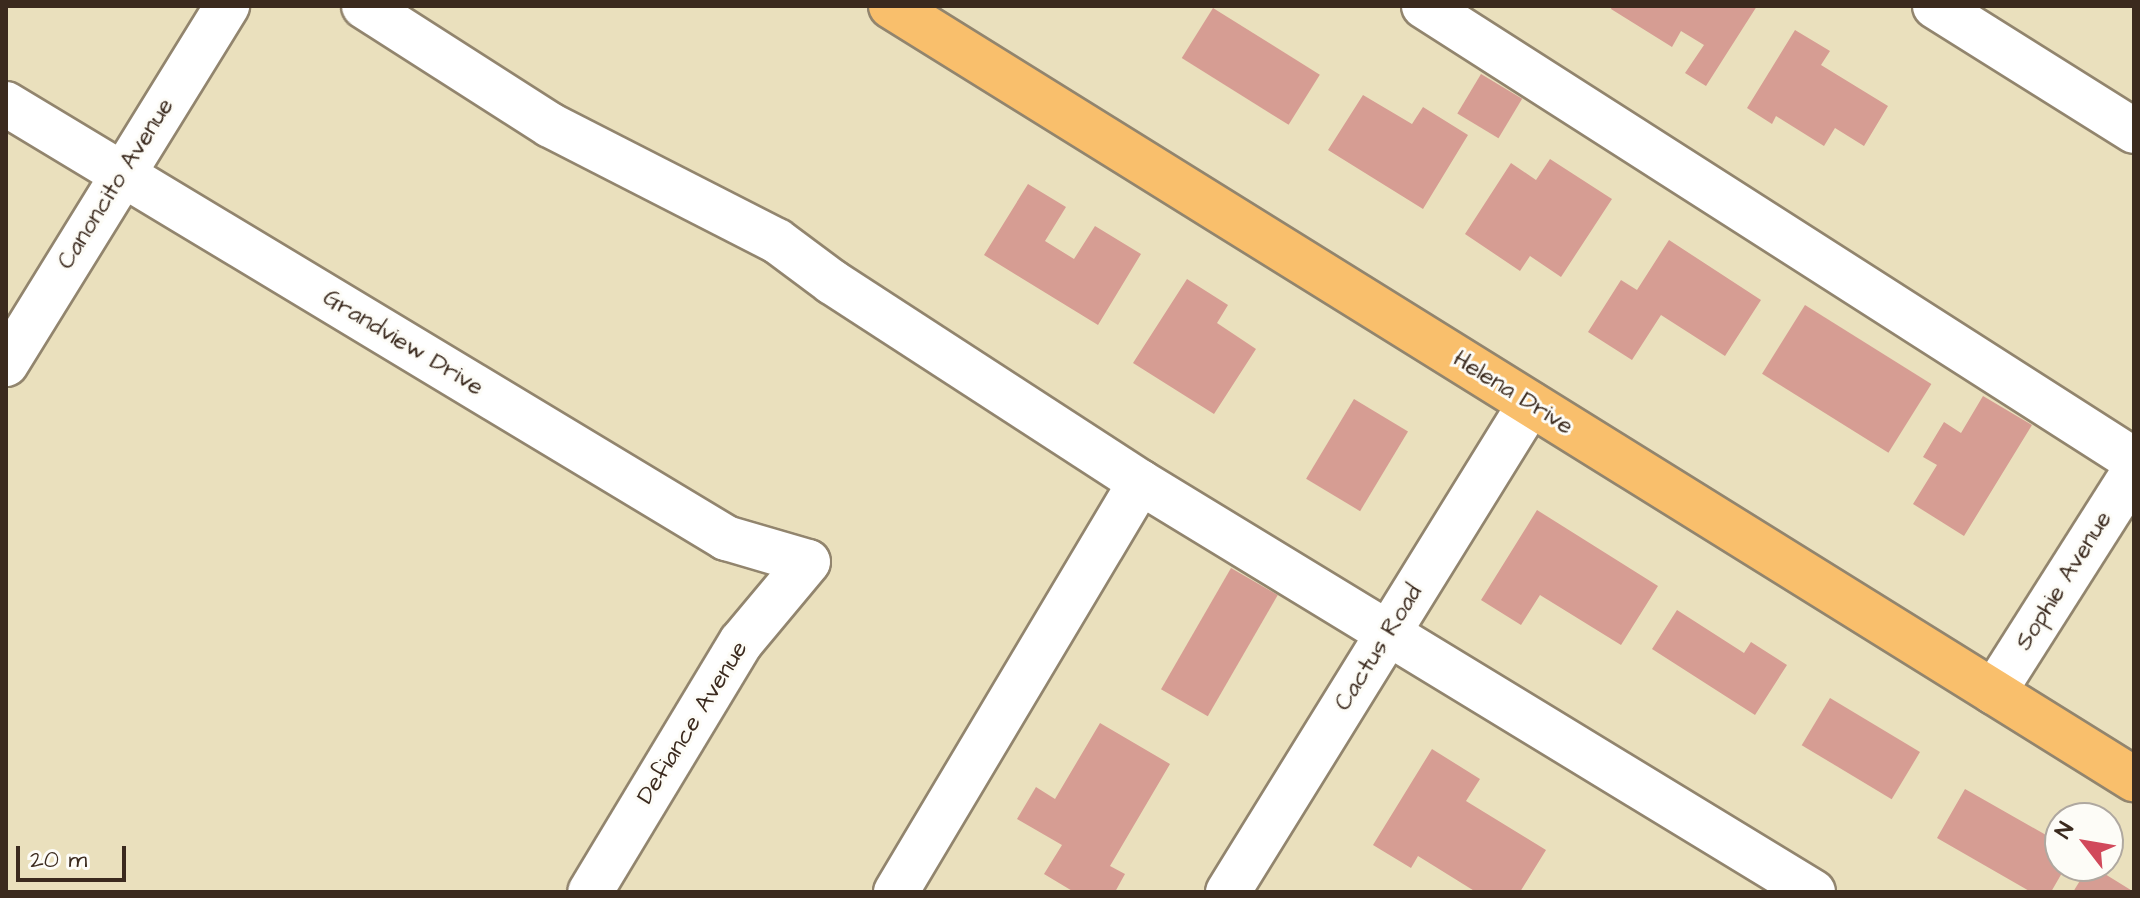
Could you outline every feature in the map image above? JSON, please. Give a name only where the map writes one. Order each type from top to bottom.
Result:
[{"type":"main road","name":"Helena Drive","points":[[911,11],[1530,404],[2134,779]]},
{"type":"street","name":"Canoncito Avenue","points":[[6,364],[227,6]]},
{"type":"street","points":[[364,6],[550,125],[777,241],[832,282],[1140,482],[1813,892]]},
{"type":"street","points":[[1424,6],[2134,460]]},
{"type":"street","points":[[1935,6],[2134,131]]},
{"type":"street","name":"Grandview Drive","points":[[6,104],[726,538],[808,562]]},
{"type":"street","name":"Cactus Road","points":[[1228,892],[1530,404]]},
{"type":"street","name":"Sophie Avenue","points":[[1994,692],[2134,471]]},
{"type":"street","points":[[896,892],[1140,482]]},
{"type":"street","name":"Defiance Avenue","points":[[590,892],[741,642],[808,562]]},
{"type":"building","points":[[1612,6],[1757,6],[1706,86],[1685,73],[1704,45],[1681,31],[1672,47],[1611,9]]},
{"type":"building","points":[[1213,8],[1320,75],[1289,125],[1182,58]]},
{"type":"building","points":[[1795,30],[1830,51],[1821,65],[1888,106],[1864,146],[1835,128],[1824,146],[1776,116],[1772,124],[1747,108]]},
{"type":"building","points":[[1481,74],[1522,99],[1498,138],[1457,113]]},
{"type":"building","points":[[1363,95],[1412,124],[1423,107],[1468,135],[1423,209],[1328,150]]},
{"type":"building","points":[[1550,159],[1612,199],[1561,277],[1530,256],[1520,271],[1465,234],[1511,163],[1536,180]]},
{"type":"building","points":[[1028,184],[1066,207],[1045,241],[1074,259],[1095,226],[1141,254],[1098,325],[984,255]]},
{"type":"building","points":[[1669,240],[1761,300],[1725,356],[1661,315],[1632,360],[1588,332],[1621,280],[1637,290]]},
{"type":"building","points":[[1187,279],[1228,305],[1217,323],[1256,349],[1214,414],[1133,363]]},
{"type":"building","points":[[1805,305],[1931,384],[1888,453],[1762,374]]},
{"type":"building","points":[[1983,396],[2032,425],[1964,536],[1913,504],[1937,465],[1923,457],[1944,422],[1961,433]]},
{"type":"building","points":[[1354,399],[1408,431],[1360,511],[1306,479]]},
{"type":"building","points":[[1537,510],[1658,586],[1621,645],[1540,595],[1521,625],[1481,600]]},
{"type":"building","points":[[1231,568],[1278,595],[1208,716],[1161,689]]},
{"type":"building","points":[[1677,610],[1744,653],[1751,642],[1787,665],[1755,715],[1652,649]]},
{"type":"building","points":[[1830,698],[1920,752],[1892,799],[1802,745]]},
{"type":"building","points":[[1100,723],[1170,764],[1110,866],[1125,874],[1115,892],[1074,892],[1044,874],[1062,845],[1017,819],[1036,787],[1055,799]]},
{"type":"building","points":[[1432,749],[1480,779],[1466,801],[1546,850],[1520,892],[1476,892],[1418,856],[1411,868],[1373,845]]},
{"type":"building","points":[[1965,789],[2044,834],[2044,882],[2057,882],[2051,892],[2031,892],[1937,838]]},
{"type":"building","points":[[2079,882],[2118,882],[2134,892],[2073,892]]}]
